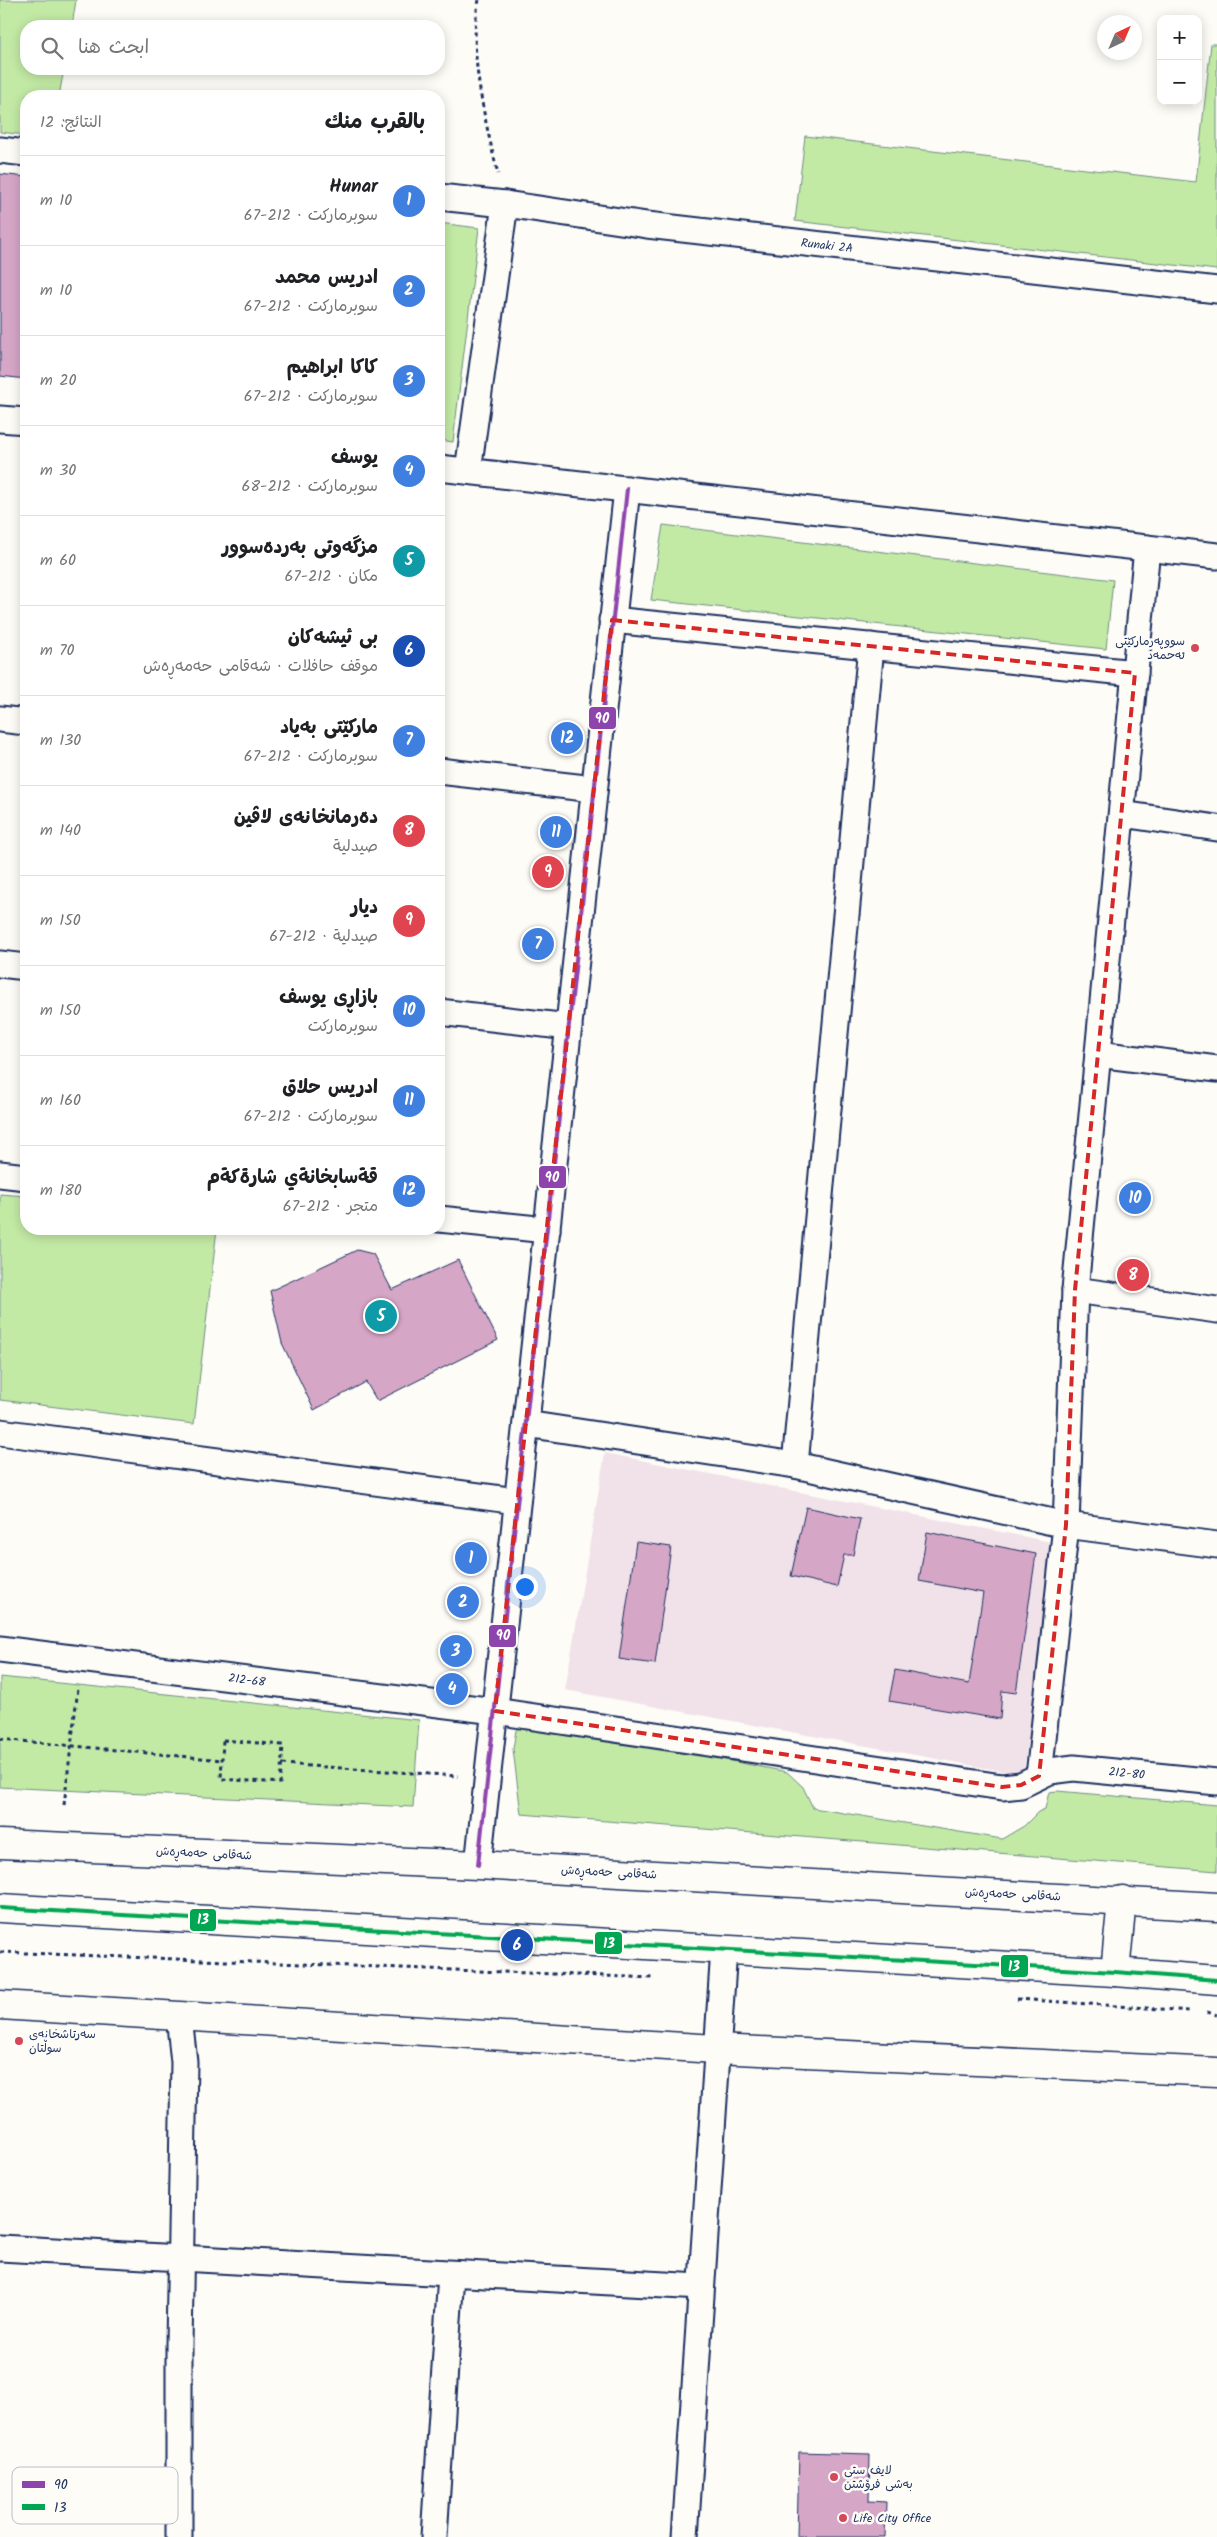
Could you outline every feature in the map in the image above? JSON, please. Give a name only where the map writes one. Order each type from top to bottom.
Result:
[{"type":"main road","name":"شەقامی حەمەڕەش","points":[[0,1844],[478,1865],[1122,1900],[1217,1907]]},
{"type":"main road","points":[[1115,1972],[1122,1900]]},
{"type":"main road","points":[[0,1908],[1115,1972],[1217,1980]]},
{"type":"main road","points":[[0,2005],[716,2049],[1217,2072]]},
{"type":"street","points":[[0,150],[20,152]]},
{"type":"street","name":"Runaki 2A","points":[[445,198],[505,204],[647,225],[1217,290]]},
{"type":"street","points":[[468,471],[505,204]]},
{"type":"street","points":[[0,418],[20,421]]},
{"type":"street","points":[[445,469],[1217,556]]},
{"type":"street","points":[[478,1865],[627,489]]},
{"type":"street","points":[[1039,1776],[1066,1524],[1075,1290],[1148,548]]},
{"type":"street","points":[[612,620],[1135,673]]},
{"type":"street","points":[[795,1465],[871,646]]},
{"type":"street","points":[[0,719],[20,721]]},
{"type":"street","points":[[445,772],[594,789]]},
{"type":"street","points":[[1122,814],[1217,828]]},
{"type":"street","points":[[0,964],[20,966]]},
{"type":"street","points":[[445,1013],[569,1027]]},
{"type":"street","points":[[1098,1054],[1217,1069]]},
{"type":"street","points":[[0,1174],[20,1176]]},
{"type":"street","points":[[445,1220],[547,1230]]},
{"type":"street","points":[[1075,1290],[1217,1310]]},
{"type":"street","points":[[526,1424],[795,1465],[1066,1524],[1217,1545]]},
{"type":"street","points":[[0,1432],[517,1501]]},
{"type":"street","name":"212-68","points":[[0,1649],[495,1711],[1002,1787],[1022,1785],[1039,1776]]},
{"type":"street","name":"212-80","points":[[1039,1776],[1062,1768],[1074,1768],[1217,1782]]},
{"type":"street","points":[[685,2537],[724,1949]]},
{"type":"street","points":[[179,2016],[184,2062],[179,2345],[179,2537]]},
{"type":"street","points":[[0,2248],[701,2287]]},
{"type":"street","points":[[434,2537],[451,2274]]},
{"type":"path","points":[[479,0],[474,20],[483,109],[505,204]]},
{"type":"path","points":[[64,1805],[82,1658]]},
{"type":"path","points":[[0,1739],[222,1760]]},
{"type":"path","points":[[223,1740],[283,1745],[280,1783],[221,1779],[222,1760],[223,1740]]},
{"type":"path","points":[[282,1764],[488,1778]]},
{"type":"path","points":[[0,1952],[660,1979]]},
{"type":"path","points":[[1013,1999],[1209,2012],[1217,2015]]},
{"type":"highlighted area","points":[[612,620],[1135,673],[1075,1290],[1066,1525],[1039,1776],[1021,1785],[1002,1787],[495,1711]]},
{"type":"shaded area","points":[[605,1453],[1056,1543],[1023,1775],[565,1690]]},
{"type":"green space","points":[[0,0],[76,0],[73,20],[20,20],[20,75],[63,75],[60,90],[20,90],[20,134],[0,132]]},
{"type":"green space","points":[[1211,44],[1217,44],[1217,270],[795,221],[805,136],[1196,182]]},
{"type":"green space","points":[[445,224],[479,228],[453,442],[445,441]]},
{"type":"green space","points":[[663,525],[1113,580],[1106,649],[651,600]]},
{"type":"green space","points":[[0,1194],[20,1196],[20,1235],[216,1235],[194,1424],[0,1400]]},
{"type":"green space","points":[[0,1677],[419,1720],[413,1807],[0,1787]]},
{"type":"green space","points":[[526,1725],[562,1728],[787,1772],[803,1787],[813,1808],[1002,1839],[1024,1826],[1038,1812],[1045,1809],[1049,1792],[1057,1791],[1217,1805],[1217,1871],[521,1814],[513,1749],[516,1730]]},
{"type":"building","points":[[0,174],[20,176],[20,378],[0,376]]},
{"type":"building","points":[[357,1250],[373,1254],[392,1290],[458,1260],[498,1340],[377,1401],[366,1382],[314,1410],[282,1343],[270,1291]]},
{"type":"building","points":[[806,1507],[860,1519],[853,1555],[844,1555],[837,1587],[791,1576]]},
{"type":"building","points":[[927,1532],[1036,1554],[1016,1693],[1002,1691],[1000,1719],[889,1701],[895,1670],[969,1684],[983,1593],[919,1581]]},
{"type":"building","points":[[636,1542],[671,1547],[655,1664],[619,1659]]},
{"type":"building","name":"لایف ستی بەشی فرۆشتن","points":[[799,2452],[870,2454],[869,2501],[886,2502],[885,2537],[797,2537]]},
{"type":"transit line","name":"90","points":[[478,1865],[627,489]]},
{"type":"transit line","name":"13","points":[[0,1908],[1115,1972],[1217,1980]]},
{"type":"place","name":"سووپەرمارکێتی ئەحمەد","points":[[1195,648]]},
{"type":"place","name":"قةسابخانةي شارةكةم","points":[[567,738]]},
{"type":"place","name":"ادريس حلاق","points":[[556,832]]},
{"type":"place","name":"ديار","points":[[548,872]]},
{"type":"place","name":"مارکێتی بەیاد","points":[[538,944]]},
{"type":"place","name":"بازاڕی یوسف","points":[[1135,1198]]},
{"type":"place","name":"دەرمانخانەی لاڤین","points":[[1133,1275]]},
{"type":"place","name":"مزگەوتی بەردەسوور","points":[[381,1316]]},
{"type":"place","name":"Hunar","points":[[471,1558]]},
{"type":"place","name":"ادريس محمد","points":[[463,1602]]},
{"type":"place","name":"کاکا ابراهيم","points":[[456,1651]]},
{"type":"place","name":"يوسف","points":[[452,1689]]},
{"type":"place","name":"بی ئیشەکان","points":[[517,1945]]},
{"type":"place","name":"سەرتاشخانەی سوڵتان","points":[[19,2041]]},
{"type":"place","name":"لایف ستی بەشی فرۆشتن","points":[[834,2477]]},
{"type":"place","name":"Life City Office","points":[[843,2518]]}]
